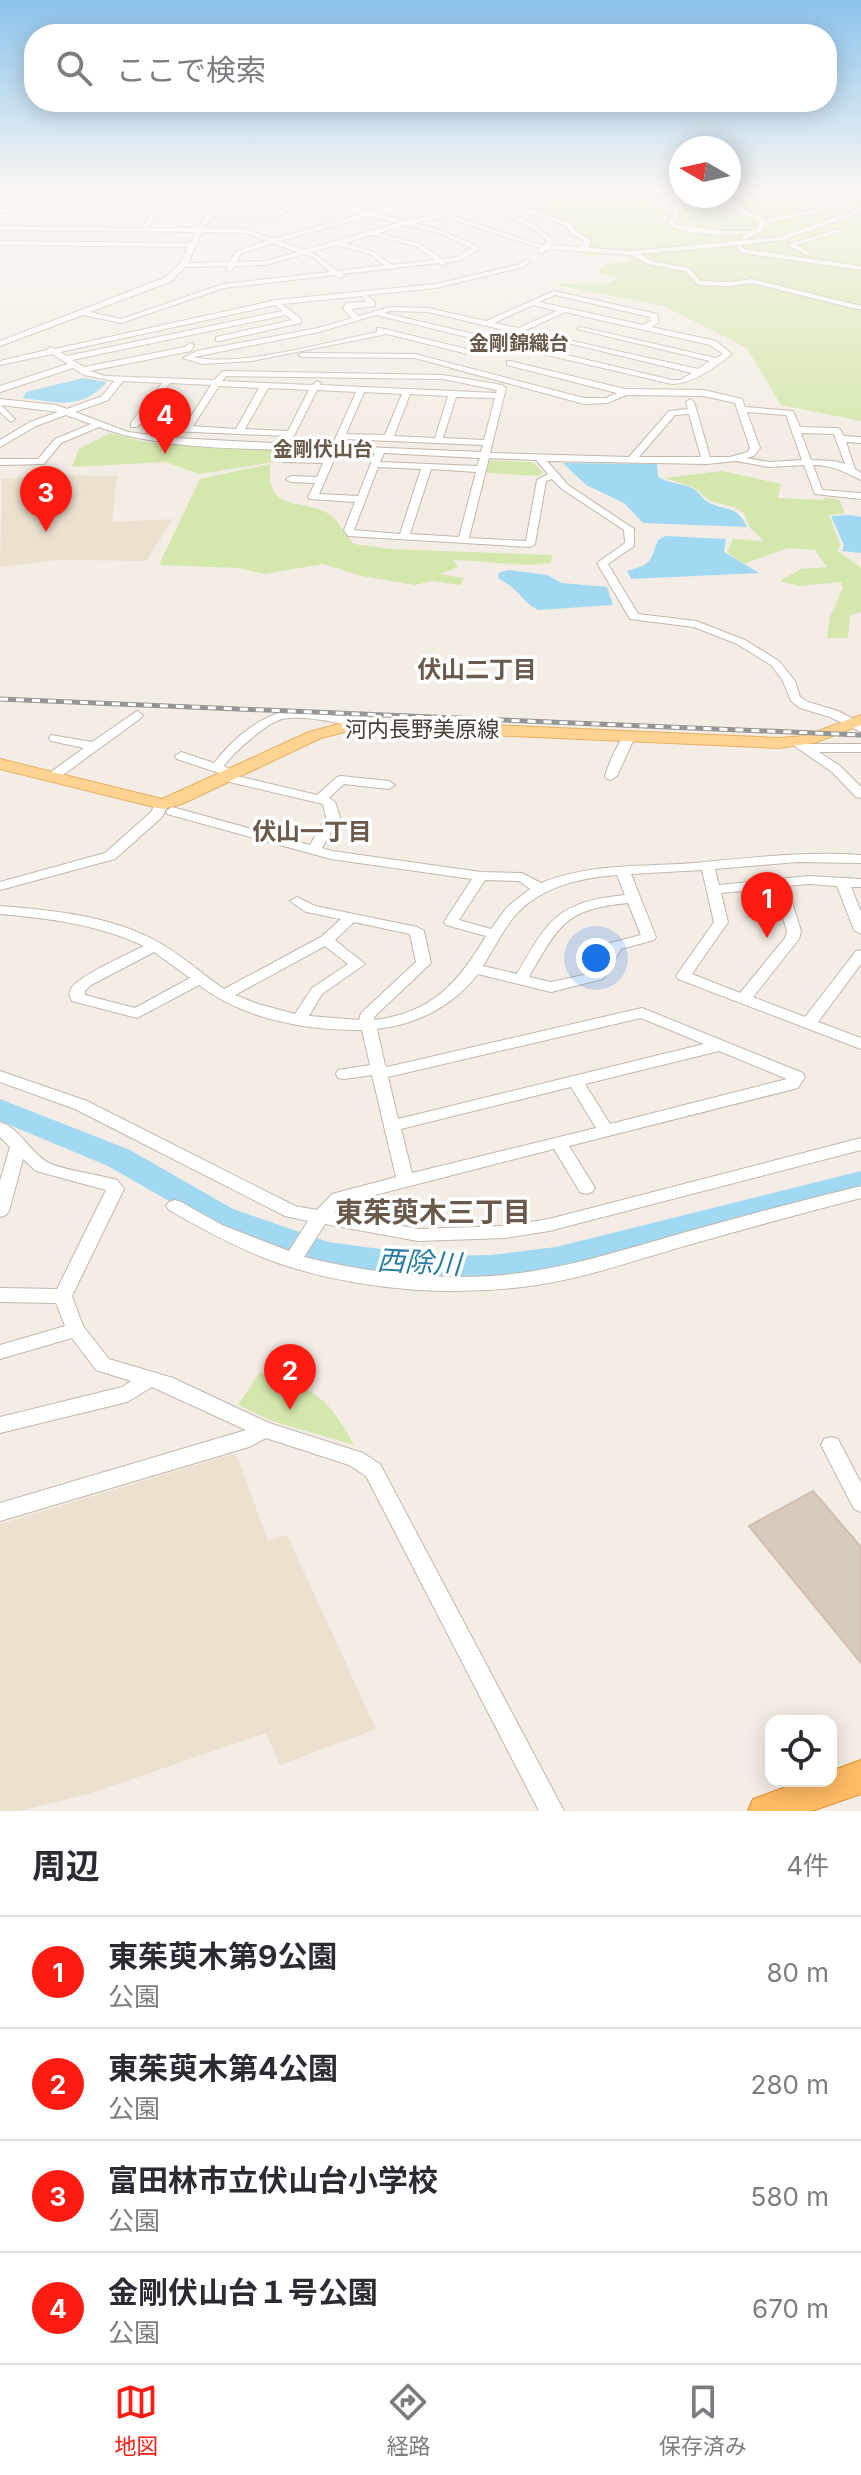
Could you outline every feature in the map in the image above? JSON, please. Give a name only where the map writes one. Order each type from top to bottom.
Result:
[{"type":"highway","points":[[776,1809],[861,1777]]},
{"type":"main road","name":"河内長野美原線","points":[[167,807],[225,773],[323,731],[357,724],[801,745],[858,724]]},
{"type":"main road","points":[[3,767],[167,807]]},
{"type":"street","points":[[1,342],[161,284],[172,275]]},
{"type":"street","points":[[223,286],[228,275]]},
{"type":"street","points":[[84,313],[124,321],[223,286],[324,275]]},
{"type":"street","points":[[339,275],[372,304],[349,305],[347,309],[356,317]]},
{"type":"street","points":[[0,363],[50,349],[276,302],[436,286],[485,275]]},
{"type":"street","points":[[691,275],[698,283],[752,281],[861,308]]},
{"type":"street","points":[[486,324],[554,293],[654,316],[655,322],[643,328]]},
{"type":"street","points":[[117,363],[188,349],[190,345],[298,321],[276,302]]},
{"type":"street","points":[[532,303],[719,345],[728,354],[682,382],[671,382],[537,350]]},
{"type":"street","points":[[0,389],[78,367],[222,348],[318,330],[371,312],[421,309],[519,331]]},
{"type":"street","points":[[344,322],[472,353],[564,310]]},
{"type":"street","points":[[65,359],[288,312]]},
{"type":"street","points":[[371,312],[496,342]]},
{"type":"street","points":[[488,374],[603,319]]},
{"type":"street","points":[[156,327],[190,345]]},
{"type":"street","points":[[581,329],[720,361]]},
{"type":"street","points":[[318,330],[337,341]]},
{"type":"street","points":[[292,353],[386,332]]},
{"type":"street","points":[[374,355],[379,349],[422,340]]},
{"type":"street","points":[[559,340],[700,372]]},
{"type":"street","points":[[222,348],[187,358],[196,362],[228,362],[292,353],[422,358],[584,401],[607,400],[626,392]]},
{"type":"street","points":[[50,349],[98,377],[500,396]]},
{"type":"street","points":[[0,404],[67,411],[119,431],[161,440],[632,460],[739,459],[751,454],[755,448],[739,401],[712,394],[626,392],[510,363]]},
{"type":"street","points":[[285,447],[323,372]]},
{"type":"street","points":[[187,429],[223,373],[323,372],[443,377],[502,388],[463,541]]},
{"type":"street","points":[[0,444],[19,431],[105,398],[120,379]]},
{"type":"street","points":[[119,431],[139,421],[168,381]]},
{"type":"street","points":[[667,393],[662,387],[671,382]]},
{"type":"street","points":[[239,431],[265,385]]},
{"type":"street","points":[[361,390],[313,497],[361,499]]},
{"type":"street","points":[[388,439],[407,392]]},
{"type":"street","points":[[438,441],[453,394]]},
{"type":"street","points":[[0,404],[11,419]]},
{"type":"street","points":[[632,460],[672,413],[690,406],[696,416],[707,461]]},
{"type":"street","points":[[744,409],[787,411],[818,492],[861,496]]},
{"type":"street","points":[[139,421],[187,429],[291,434]]},
{"type":"street","points":[[0,462],[41,462],[48,448],[58,440],[100,424]]},
{"type":"street","points":[[796,430],[837,431],[857,473]]},
{"type":"street","points":[[340,436],[487,443]]},
{"type":"street","points":[[841,439],[861,440]]},
{"type":"street","points":[[380,451],[349,530],[352,534],[530,544],[542,480],[553,475]]},
{"type":"street","points":[[848,456],[861,456]]},
{"type":"street","points":[[539,458],[553,475],[629,529],[630,544],[602,563],[634,617],[696,624],[741,642],[775,663],[789,681],[795,699],[858,724]]},
{"type":"street","points":[[284,459],[329,461]]},
{"type":"street","points":[[739,459],[750,463],[808,463],[857,473]]},
{"type":"street","points":[[375,464],[480,469]]},
{"type":"street","points":[[404,538],[427,466]]},
{"type":"street","points":[[291,479],[320,480]]},
{"type":"street","points":[[52,777],[137,715]]},
{"type":"street","points":[[225,773],[218,761],[277,717],[346,720],[357,724]]},
{"type":"street","points":[[611,776],[613,762],[628,736]]},
{"type":"street","points":[[55,738],[95,746]]},
{"type":"street","points":[[801,745],[861,748]]},
{"type":"street","points":[[801,745],[836,769],[861,794]]},
{"type":"street","points":[[181,756],[225,773],[329,802],[333,817],[315,849]]},
{"type":"street","points":[[322,798],[326,790],[341,780],[389,785]]},
{"type":"street","points":[[0,886],[110,856],[167,807],[331,855],[481,876],[522,877],[540,889]]},
{"type":"street","points":[[0,910],[53,917],[124,933],[154,946],[224,995],[244,1005],[300,1018],[369,1024],[434,1007],[452,994],[474,968],[510,910],[540,889],[570,878],[787,857],[861,859]]},
{"type":"street","points":[[708,866],[721,914],[718,930],[683,976],[861,1044]]},
{"type":"street","points":[[474,968],[551,987],[598,976],[615,946],[649,937],[623,872]]},
{"type":"street","points":[[481,876],[451,921],[494,934]]},
{"type":"street","points":[[842,881],[861,930]]},
{"type":"street","points":[[716,889],[779,882],[861,883]]},
{"type":"street","points":[[743,999],[792,939],[794,931],[779,882]]},
{"type":"street","points":[[521,979],[555,921],[587,902],[634,898]]},
{"type":"street","points":[[297,901],[311,909],[417,931],[424,958],[417,973],[366,1013],[405,1181]]},
{"type":"street","points":[[224,995],[326,940],[352,917]]},
{"type":"street","points":[[300,1018],[317,991],[358,964],[326,940]]},
{"type":"street","points":[[154,946],[86,982],[78,989],[77,998],[137,1013],[200,978]]},
{"type":"street","points":[[808,1024],[861,954]]},
{"type":"street","points":[[294,1258],[318,1220],[338,1198],[796,1082],[794,1073],[642,1013],[381,1071],[344,1074]]},
{"type":"street","points":[[392,1126],[723,1045]]},
{"type":"street","points":[[0,1076],[81,1105],[291,1212],[318,1220],[418,1235],[505,1232],[616,1209],[861,1144]]},
{"type":"street","points":[[575,1081],[606,1131]]},
{"type":"street","points":[[0,1128],[42,1167],[111,1184],[115,1189],[63,1296],[75,1330],[103,1365],[120,1373],[150,1378],[263,1429],[356,1459],[373,1470],[552,1811]]},
{"type":"street","points":[[559,1143],[586,1188]]},
{"type":"street","points":[[0,1211],[19,1144]]},
{"type":"street","points":[[175,1206],[223,1236],[345,1273],[466,1285],[538,1278],[861,1192]]},
{"type":"street","points":[[0,1295],[63,1296]]},
{"type":"street","points":[[0,1352],[75,1330]]},
{"type":"street","points":[[0,1425],[127,1394],[150,1378]]},
{"type":"street","points":[[0,1512],[249,1439],[263,1429]]},
{"type":"street","points":[[831,1445],[861,1503]]},
{"type":"shaded area","points":[[57,475],[117,476],[112,522],[173,519],[146,561],[58,560],[0,567],[2,479]]},
{"type":"shaded area","points":[[236,1453],[268,1541],[287,1535],[376,1729],[280,1765],[266,1733],[88,1794],[19,1811],[0,1811],[0,1524]]},
{"type":"green space","points":[[604,275],[861,275],[861,421],[781,405],[747,348],[664,306],[555,285],[612,282],[619,278]]},
{"type":"green space","points":[[110,433],[150,443],[280,449],[274,462],[199,474],[166,462],[72,467],[79,449]]},
{"type":"green space","points":[[489,460],[532,462],[543,472],[540,476],[485,473]]},
{"type":"green space","points":[[270,464],[273,491],[279,497],[329,514],[354,544],[390,549],[552,555],[551,563],[527,565],[453,560],[458,567],[440,574],[464,578],[460,585],[432,581],[415,585],[362,576],[323,564],[265,574],[238,568],[159,565],[200,479]]},
{"type":"green space","points":[[722,471],[781,484],[778,498],[822,500],[826,497],[839,500],[845,513],[829,515],[840,544],[838,551],[861,568],[861,612],[850,615],[848,638],[827,638],[830,617],[843,588],[841,582],[799,586],[780,581],[801,569],[827,567],[815,550],[788,548],[744,564],[727,552],[733,539],[764,541],[750,528],[744,513],[710,501],[695,488],[665,478]]},
{"type":"green space","points":[[260,1372],[293,1383],[317,1396],[335,1415],[354,1445],[272,1421],[238,1405]]},
{"type":"water","points":[[83,378],[107,382],[78,401],[23,398],[26,392]]},
{"type":"water","points":[[563,463],[657,464],[658,477],[696,490],[708,502],[735,512],[747,527],[643,523],[624,503],[586,485]]},
{"type":"water","points":[[831,516],[861,517],[861,553],[842,551],[844,545]]},
{"type":"water","points":[[665,536],[726,539],[724,552],[759,573],[631,579],[627,571],[646,564],[658,540]]},
{"type":"water","points":[[509,570],[547,575],[562,583],[607,587],[613,605],[538,610],[499,579],[498,573]]},
{"type":"building","points":[[813,1491],[861,1547],[861,1663],[749,1526]]},
{"type":"waterway","name":"西除川","points":[[0,1109],[119,1158],[222,1217],[325,1254],[376,1264],[432,1269],[491,1268],[556,1259],[861,1182]]},
{"type":"railway","points":[[0,699],[861,735]]},
{"type":"place","name":"金剛伏山台１号公園","points":[[165,454]]},
{"type":"place","name":"富田林市立伏山台小学校","points":[[46,532]]},
{"type":"place","name":"東茱萸木第9公園","points":[[767,938]]},
{"type":"place","name":"東茱萸木第4公園","points":[[290,1410]]},
{"type":"district","name":"金剛錦織台","points":[[519,343]]},
{"type":"district","name":"金剛伏山台","points":[[323,449]]},
{"type":"district","name":"伏山二丁目","points":[[477,670]]},
{"type":"district","name":"伏山一丁目","points":[[312,832]]},
{"type":"district","name":"東茱萸木三丁目","points":[[433,1212]]}]
